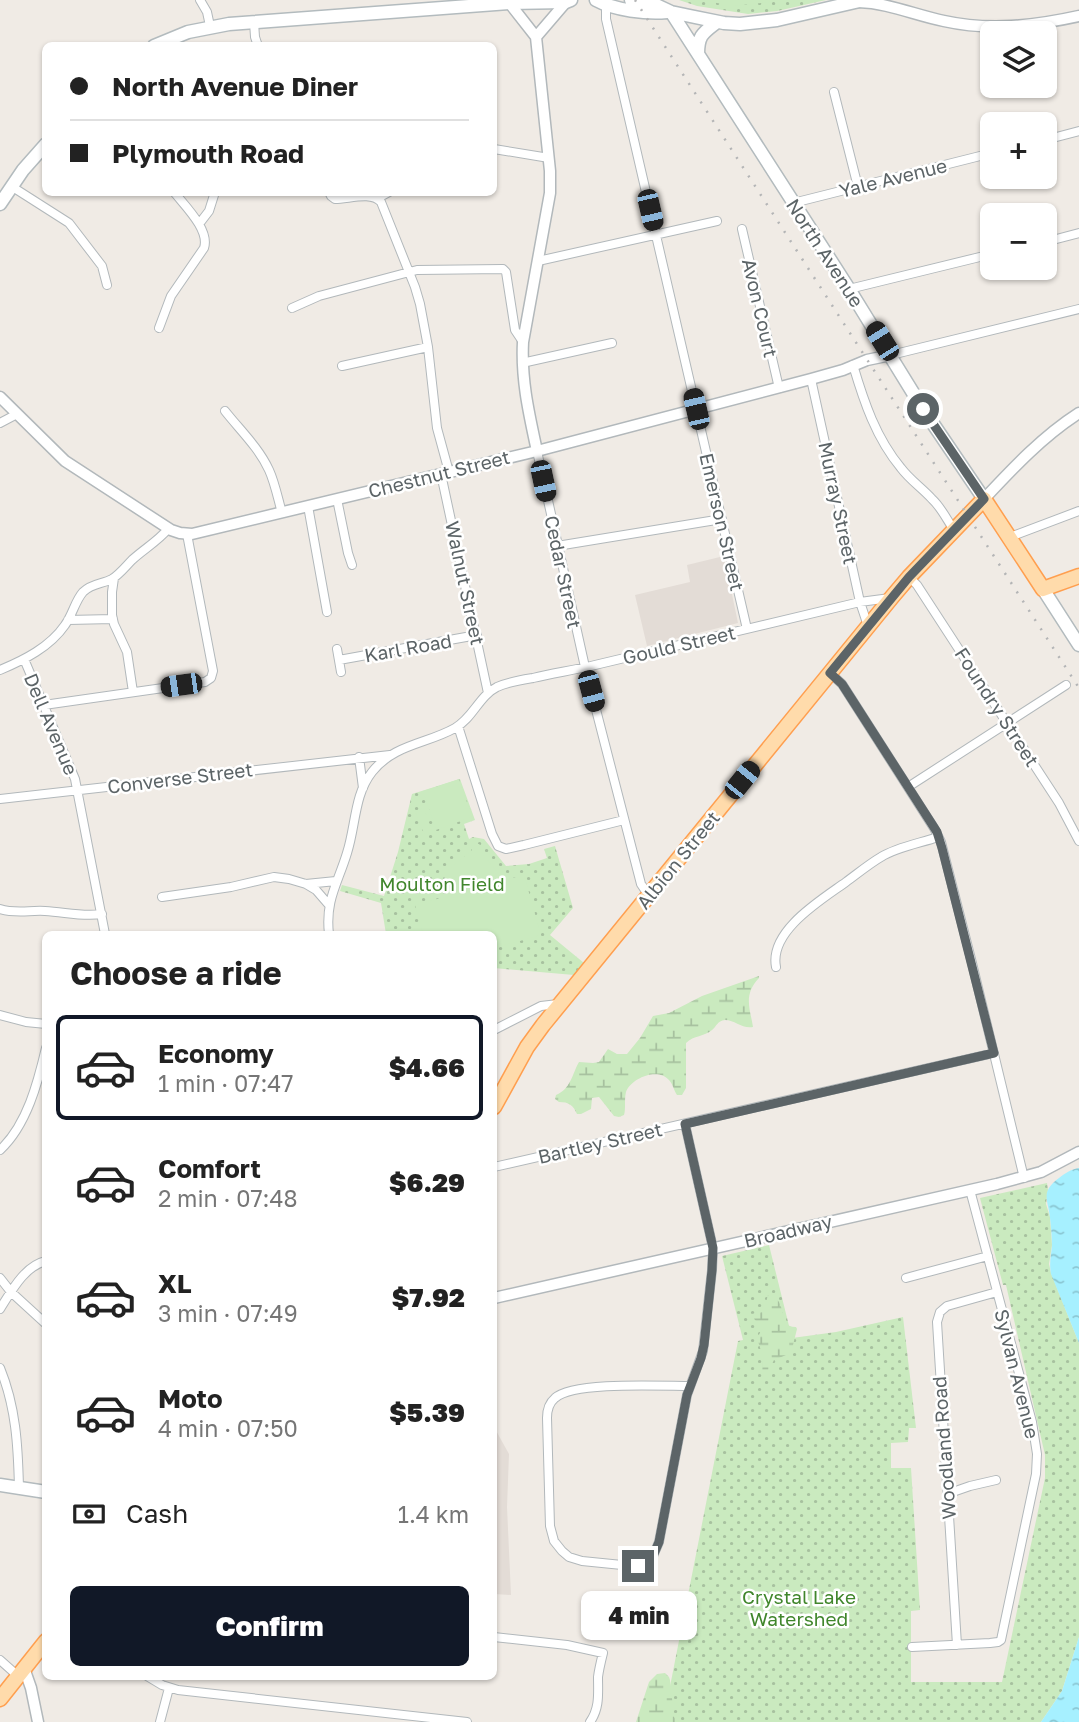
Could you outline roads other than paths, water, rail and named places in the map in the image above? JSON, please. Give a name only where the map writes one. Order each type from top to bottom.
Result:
[{"type":"main road","points":[[631,0],[667,6],[717,22],[740,24],[758,23],[861,1]]},
{"type":"main road","points":[[172,42],[210,26],[508,1],[568,1]]},
{"type":"main road","points":[[600,2],[656,13],[667,6]]},
{"type":"main road","name":"North Avenue","points":[[667,6],[923,409],[1079,645]]},
{"type":"main road","points":[[698,54],[700,36],[717,22]]},
{"type":"main road","points":[[0,204],[23,170],[42,149]]},
{"type":"main road","name":"Albion Street","points":[[497,1101],[527,1046],[560,1004],[892,597],[984,499]]},
{"type":"main road","points":[[1043,589],[1079,576]]},
{"type":"main road","points":[[0,1485],[42,1491]]},
{"type":"main road","points":[[0,1699],[42,1646]]},
{"type":"street","points":[[200,0],[210,26]]},
{"type":"street","points":[[508,1],[536,37],[568,1]]},
{"type":"street","points":[[861,1],[904,5],[950,23],[994,27],[1037,25],[1079,16]]},
{"type":"street","name":"Emerson Street","points":[[600,2],[607,19],[747,629]]},
{"type":"street","points":[[254,22],[257,42]]},
{"type":"street","name":"Cedar Street","points":[[536,37],[549,158],[550,193],[523,342],[525,396],[584,667],[641,884],[649,896]]},
{"type":"street","points":[[834,92],[858,187]]},
{"type":"street","points":[[1057,137],[1079,131]]},
{"type":"street","points":[[497,149],[549,158]]},
{"type":"street","name":"Yale Avenue","points":[[793,203],[980,156]]},
{"type":"street","points":[[11,186],[69,223],[102,266],[107,285]]},
{"type":"street","points":[[159,328],[172,296],[206,244],[199,224],[177,196]]},
{"type":"street","points":[[199,224],[211,207],[214,196]]},
{"type":"street","points":[[331,196],[337,199],[382,196]]},
{"type":"street","name":"Walnut Street","points":[[378,198],[420,304],[437,428],[488,693]]},
{"type":"street","points":[[538,261],[717,221]]},
{"type":"street","name":"Avon Court","points":[[742,229],[779,387]]},
{"type":"street","points":[[1057,239],[1079,233]]},
{"type":"street","points":[[849,289],[980,257]]},
{"type":"street","points":[[292,308],[319,296],[418,270],[505,269],[515,330],[523,342]]},
{"type":"street","name":"Chestnut Street","points":[[0,397],[72,467],[168,529],[187,534],[206,532],[537,451],[811,379],[880,357],[1079,309]]},
{"type":"street","points":[[522,363],[612,343]]},
{"type":"street","points":[[342,366],[428,347]]},
{"type":"street","points":[[853,365],[863,398],[880,437],[911,480],[935,501],[954,530]]},
{"type":"street","name":"Murray Street","points":[[811,379],[860,602],[868,626]]},
{"type":"street","points":[[225,411],[265,461],[282,513]]},
{"type":"street","name":"Albion Street","points":[[984,499],[1046,438],[1079,413]]},
{"type":"street","points":[[0,423],[17,414]]},
{"type":"street","points":[[337,499],[352,565]]},
{"type":"street","points":[[308,506],[327,612]]},
{"type":"street","points":[[1010,537],[1079,511]]},
{"type":"street","points":[[557,546],[722,519]]},
{"type":"street","points":[[0,670],[24,659],[53,639],[84,592],[114,578],[168,529]]},
{"type":"street","points":[[44,705],[205,682],[212,677],[187,534]]},
{"type":"street","name":"Foundry Street","points":[[909,577],[917,584],[1059,803],[1079,841]]},
{"type":"street","points":[[114,578],[111,592],[113,619],[127,652],[133,692]]},
{"type":"street","name":"Gould Street","points":[[329,931],[329,905],[348,851],[357,805],[374,769],[402,748],[458,726],[470,716],[488,693],[499,686],[860,602],[892,597]]},
{"type":"street","points":[[68,620],[113,619]]},
{"type":"street","name":"Karl Road","points":[[339,660],[477,635]]},
{"type":"street","name":"Karl Road","points":[[337,649],[341,672]]},
{"type":"street","name":"Dell Avenue","points":[[24,659],[74,776],[105,931]]},
{"type":"street","points":[[830,673],[842,684],[939,837],[1024,1178]]},
{"type":"street","points":[[908,787],[1066,685]]},
{"type":"street","points":[[458,726],[498,846],[506,849],[624,820]]},
{"type":"street","name":"Converse Street","points":[[0,799],[390,755]]},
{"type":"street","points":[[359,757],[363,788]]},
{"type":"street","points":[[776,967],[776,950],[803,914],[882,856],[939,837]]},
{"type":"street","points":[[162,897],[231,887],[274,877],[306,884],[316,890],[329,905]]},
{"type":"street","points":[[306,884],[336,881]]},
{"type":"street","points":[[0,909],[52,911],[83,916],[102,914]]},
{"type":"street","points":[[497,1028],[542,1006],[560,1004]]},
{"type":"street","points":[[0,1015],[42,1024]]},
{"type":"street","name":"Bartley Street","points":[[497,1166],[994,1053]]},
{"type":"street","points":[[0,1150],[13,1135],[23,1116],[42,1062]]},
{"type":"street","points":[[685,1124],[713,1248],[712,1270],[704,1345],[690,1386],[659,1542],[653,1556],[638,1566],[582,1561],[566,1555],[554,1541],[549,1520],[546,1425],[552,1401],[561,1394],[583,1389],[690,1386]]},
{"type":"street","name":"Broadway","points":[[497,1297],[1024,1178],[1079,1152]]},
{"type":"street","name":"Sylvan Avenue","points":[[957,1645],[1000,1641],[1037,1465],[1032,1422],[970,1190]]},
{"type":"street","points":[[906,1278],[988,1256]]},
{"type":"street","points":[[0,1309],[30,1268],[42,1262]]},
{"type":"street","points":[[0,1278],[42,1320]]},
{"type":"street","name":"Woodland Road","points":[[957,1645],[937,1328],[942,1310],[947,1306],[997,1293]]},
{"type":"street","points":[[0,1368],[14,1415],[19,1488]]},
{"type":"street","points":[[947,1494],[996,1480]]},
{"type":"street","points":[[497,1637],[567,1645],[603,1653],[599,1669],[598,1704],[590,1722]]},
{"type":"street","points":[[912,1647],[957,1645]]},
{"type":"street","points":[[0,1660],[21,1672],[31,1688],[38,1722]]},
{"type":"street","points":[[154,1680],[169,1688],[467,1722]]},
{"type":"street","points":[[160,1722],[169,1688]]},
{"type":"water","points":[[1079,1168],[1079,1343],[1051,1274],[1052,1235],[1047,1192],[1053,1183],[1066,1173]]},
{"type":"water","points":[[1079,1637],[1079,1722],[1041,1722],[1062,1691]]},
{"type":"railway","points":[[635,0],[1079,688]]},
{"type":"park label","name":"Moulton Field","points":[[442,884]]},
{"type":"park label","name":"Crystal Lake Watershed","points":[[799,1608]]}]
